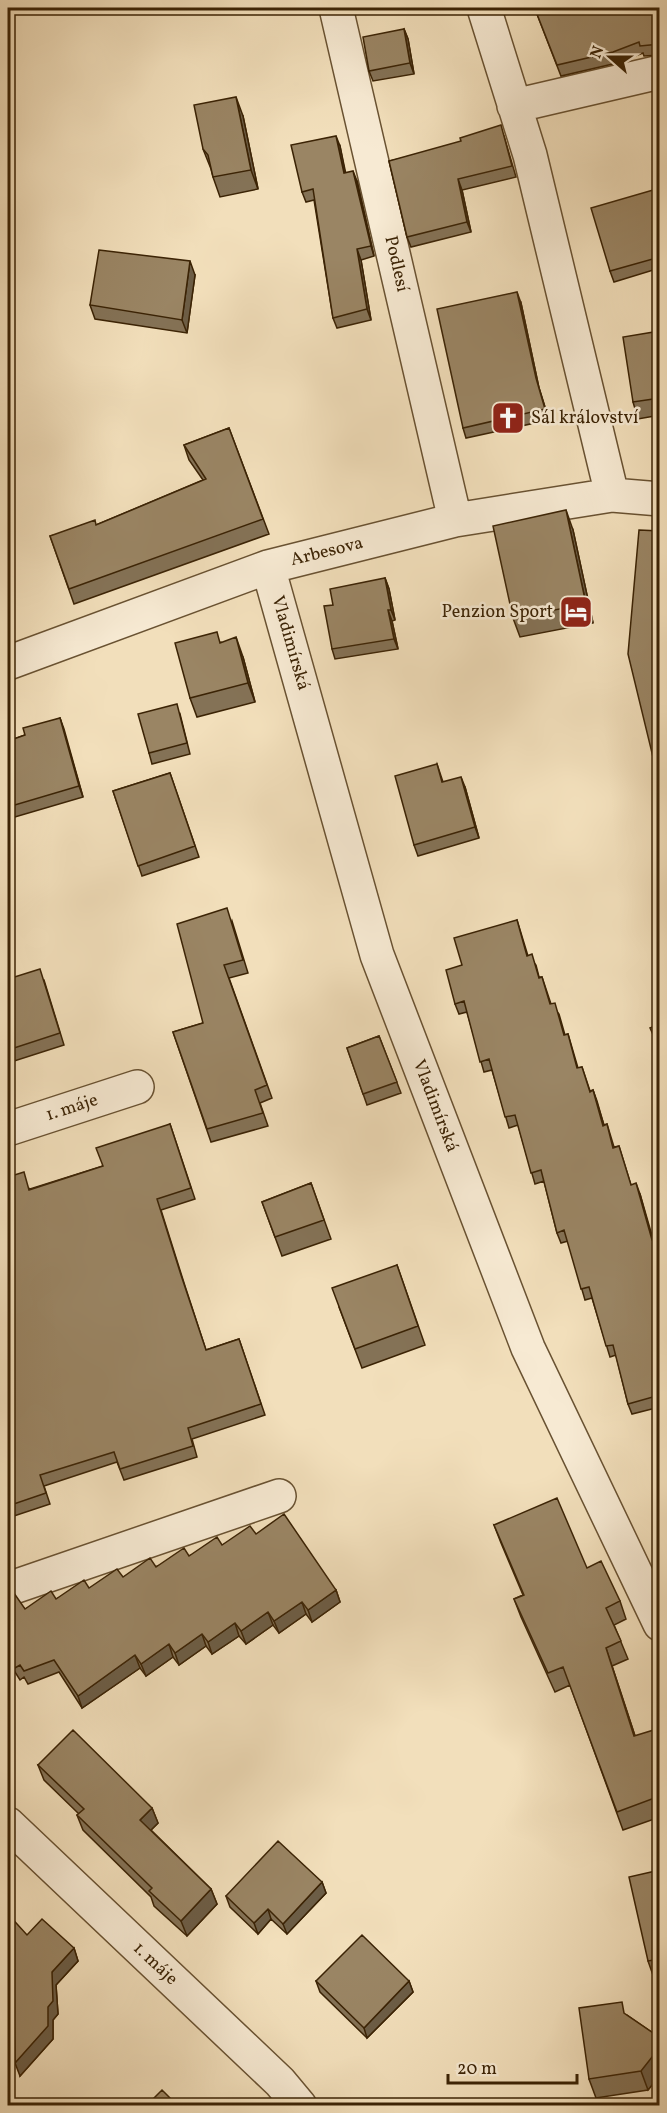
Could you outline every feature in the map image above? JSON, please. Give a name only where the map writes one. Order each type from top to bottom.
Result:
[{"type":"street","name":"Podlesí","points":[[336,8],[455,520]]},
{"type":"street","points":[[484,8],[530,155],[612,495]]},
{"type":"street","points":[[514,106],[660,72]]},
{"type":"street","name":"Arbesova","points":[[8,663],[268,567],[455,520],[612,495],[660,499]]},
{"type":"street","name":"Vladimírská","points":[[268,567],[377,955],[528,1348],[660,1624]]},
{"type":"street","name":"1. máje","points":[[8,1129],[137,1087]]},
{"type":"street","points":[[8,1588],[279,1496]]},
{"type":"street","name":"1. máje","points":[[8,1824],[280,2082],[300,2106]]},
{"type":"building","points":[[660,8],[660,44],[640,46],[639,42],[613,52],[557,65],[535,9]]},
{"type":"building","points":[[404,29],[410,63],[369,71],[363,37]]},
{"type":"building","points":[[236,97],[251,170],[213,177],[208,155],[203,149],[194,105]]},
{"type":"building","points":[[501,125],[512,166],[458,179],[467,222],[407,237],[389,161],[461,141],[460,138]]},
{"type":"building","points":[[336,136],[344,173],[353,171],[371,246],[357,249],[367,309],[333,318],[313,189],[302,192],[291,145]]},
{"type":"building","points":[[660,188],[660,257],[610,271],[591,208]]},
{"type":"building","points":[[99,250],[190,261],[182,320],[90,305]]},
{"type":"building","points":[[517,292],[545,409],[463,428],[437,309]]},
{"type":"building","points":[[660,331],[660,398],[633,402],[623,337]]},
{"type":"building","points":[[229,428],[263,519],[69,589],[50,536],[95,520],[96,525],[206,479],[184,445]]},
{"type":"building","points":[[566,510],[586,604],[513,618],[493,526]]},
{"type":"building","points":[[639,530],[660,531],[660,786],[628,654]]},
{"type":"building","points":[[385,578],[394,639],[332,649],[324,606],[333,605],[330,589]]},
{"type":"building","points":[[217,632],[220,643],[236,637],[248,683],[190,698],[175,643]]},
{"type":"building","points":[[177,704],[187,743],[149,753],[138,714]]},
{"type":"building","points":[[60,718],[79,786],[8,807],[8,741],[25,735],[23,728]]},
{"type":"building","points":[[437,764],[442,782],[461,777],[475,827],[414,845],[395,776]]},
{"type":"building","points":[[170,773],[195,846],[138,866],[113,791]]},
{"type":"building","points":[[227,908],[243,960],[224,965],[267,1085],[255,1090],[263,1113],[207,1129],[173,1032],[203,1023],[177,924]]},
{"type":"building","points":[[517,920],[527,956],[532,954],[550,1004],[555,1003],[564,1035],[568,1034],[577,1068],[582,1067],[590,1092],[593,1090],[603,1126],[607,1124],[613,1148],[619,1146],[631,1185],[636,1183],[652,1240],[657,1239],[660,1250],[660,1395],[628,1404],[613,1345],[606,1346],[589,1287],[581,1289],[564,1230],[557,1233],[541,1170],[531,1173],[515,1115],[505,1117],[489,1059],[480,1062],[464,1001],[455,1004],[446,970],[462,965],[454,938]]},
{"type":"building","points":[[40,969],[60,1033],[8,1050],[8,979]]},
{"type":"building","points":[[660,1024],[660,1050],[650,1028]]},
{"type":"building","points":[[379,1036],[397,1082],[363,1094],[347,1048]]},
{"type":"building","points":[[170,1124],[191,1188],[157,1199],[181,1275],[206,1350],[239,1339],[261,1404],[188,1428],[193,1446],[120,1469],[114,1452],[40,1475],[46,1493],[8,1506],[8,1177],[24,1172],[29,1190],[103,1166],[96,1148]]},
{"type":"building","points":[[311,1183],[324,1220],[275,1237],[262,1202]]},
{"type":"building","points":[[397,1265],[418,1326],[355,1349],[332,1288]]},
{"type":"building","points":[[557,1498],[587,1568],[601,1561],[620,1601],[606,1608],[621,1641],[606,1648],[634,1736],[657,1729],[660,1737],[660,1796],[617,1812],[563,1667],[548,1673],[514,1599],[524,1595],[494,1525]]},
{"type":"building","points":[[284,1514],[336,1590],[308,1610],[302,1602],[274,1621],[268,1612],[241,1631],[235,1623],[208,1642],[202,1634],[175,1653],[169,1644],[141,1664],[135,1655],[78,1696],[54,1660],[24,1671],[20,1665],[15,1668],[8,1656],[8,1594],[14,1593],[25,1609],[51,1591],[56,1599],[84,1580],[89,1588],[117,1569],[123,1577],[150,1558],[156,1567],[184,1548],[189,1556],[217,1537],[222,1545],[250,1526],[256,1534]]},
{"type":"building","points":[[73,1730],[152,1808],[140,1820],[211,1889],[181,1921],[149,1891],[152,1888],[77,1815],[84,1809],[38,1765]]},
{"type":"building","points":[[278,1841],[322,1882],[283,1924],[268,1909],[254,1923],[226,1896]]},
{"type":"building","points":[[660,1870],[660,1959],[648,1961],[629,1877]]},
{"type":"building","points":[[8,1914],[27,1935],[42,1919],[74,1948],[52,1972],[53,2001],[48,2007],[48,2026],[15,2063],[14,2007],[9,2003]]},
{"type":"building","points":[[362,1935],[409,1981],[364,2028],[316,1981]]},
{"type":"building","points":[[622,2002],[624,2013],[653,2033],[656,2052],[641,2071],[589,2079],[579,2008]]},
{"type":"building","points":[[162,2090],[178,2106],[146,2106]]},
{"type":"place","name":"Sál království","points":[[508,418]]},
{"type":"place","name":"Penzion Sport","points":[[576,612]]}]
